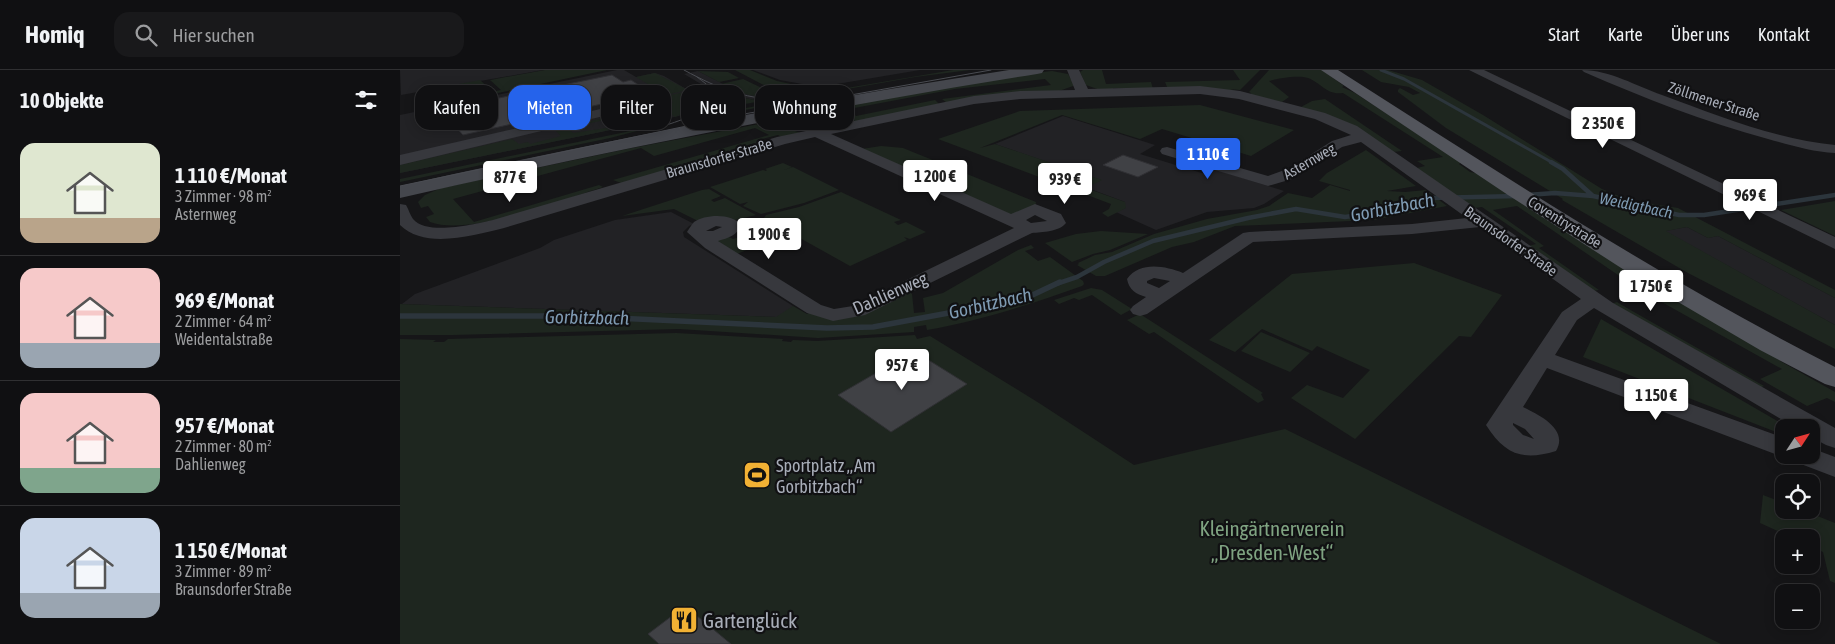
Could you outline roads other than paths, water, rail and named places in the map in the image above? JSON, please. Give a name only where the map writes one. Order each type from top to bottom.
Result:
[{"type":"main road","points":[[400,192],[635,142],[911,89],[1037,70]]},
{"type":"main road","name":"Coventrystraße","points":[[1328,70],[1511,188],[1541,198],[1695,284],[1835,357]]},
{"type":"main road","name":"Coventrystraße","points":[[1349,70],[1684,295],[1835,378]]},
{"type":"main road","points":[[400,176],[755,104]]},
{"type":"street","points":[[1059,70],[1074,72],[1083,93]]},
{"type":"street","points":[[1475,70],[1835,244]]},
{"type":"street","name":"Zöllmener Straße","points":[[1588,70],[1676,107],[1714,120],[1798,143],[1835,149]]},
{"type":"street","name":"Braunsdorfer Straße","points":[[422,187],[407,196],[400,207],[407,223],[422,230],[443,232],[479,228],[740,151],[815,132],[974,100],[1020,95],[1200,90],[1221,92],[1320,116],[1344,125],[1364,137],[1594,298],[1835,439]]},
{"type":"street","points":[[400,160],[601,113]]},
{"type":"street","name":"Dahlienweg","points":[[704,236],[711,244],[814,309],[833,315],[858,311],[1020,224],[815,132]]},
{"type":"street","name":"Asternweg","points":[[1167,152],[1268,181],[1284,177],[1338,144],[1364,137]]},
{"type":"street","points":[[1140,310],[1250,237],[1412,230],[1483,221]]},
{"type":"street","points":[[1162,295],[1144,290],[1138,285],[1137,279],[1142,274],[1152,272],[1164,273],[1184,280]]},
{"type":"street","points":[[1508,410],[1569,316],[1594,298]]},
{"type":"street","points":[[1542,358],[1775,445]]},
{"type":"street","points":[[1820,462],[1835,467]]},
{"type":"waterway","name":"Weidigtbach","points":[[1381,70],[1404,79],[1553,163]]},
{"type":"waterway","name":"Weidigtbach","points":[[1551,162],[1563,169],[1593,196]]},
{"type":"waterway","name":"Gorbitzbach","points":[[1527,195],[1555,193],[1593,196]]},
{"type":"waterway","name":"Weidigtbach","points":[[1593,196],[1679,215],[1704,215],[1835,195]]},
{"type":"waterway","name":"Gorbitzbach","points":[[1056,284],[1077,277],[1104,262],[1153,241],[1248,218],[1296,209],[1345,217],[1380,212],[1430,198],[1518,196]]},
{"type":"waterway","name":"Gorbitzbach","points":[[400,316],[573,316],[827,328],[873,327],[1024,299],[1060,282]]},
{"type":"tram line","points":[[684,70],[722,88],[755,97]]},
{"type":"tram line","points":[[400,186],[744,114],[991,70]]},
{"type":"tram line","points":[[671,123],[702,110],[712,100],[713,94],[711,89],[697,77]]},
{"type":"place","name":"Sportplatz „Am Gorbitzbach“","points":[[757,475]]},
{"type":"place","name":"Gartenglück","points":[[684,620]]},
{"type":"park label","name":"Kleingärtnerverein „Dresden-West“","points":[[1272,540]]}]
